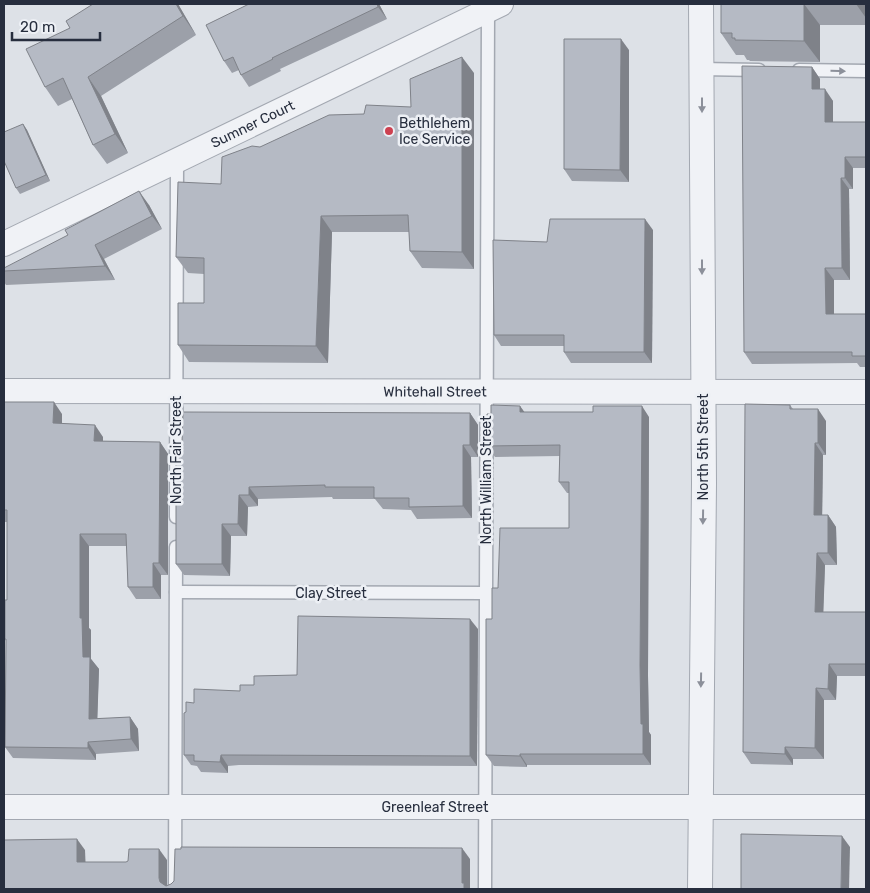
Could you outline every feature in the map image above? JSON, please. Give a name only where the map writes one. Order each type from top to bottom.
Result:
[{"type":"street","name":"North 5th Street","points":[[700,889],[704,483],[701,4]]},
{"type":"street","name":"Sumner Court","points":[[4,244],[495,7]]},
{"type":"street","name":"Whitehall Street","points":[[4,391],[866,392]]},
{"type":"street","name":"Greenleaf Street","points":[[4,807],[866,808]]},
{"type":"lane","name":"North William Street","points":[[485,889],[486,391],[495,7]]},
{"type":"lane","points":[[701,69],[769,70]]},
{"type":"lane","points":[[789,70],[866,71]]},
{"type":"lane","name":"North Fair Street","points":[[176,889],[175,391],[177,160]]},
{"type":"lane","name":"Clay Street","points":[[176,592],[485,593]]},
{"type":"building","points":[[93,4],[176,4],[183,16],[88,77],[115,134],[93,145],[63,78],[45,87],[26,49],[70,28],[66,21]]},
{"type":"building","points":[[249,4],[377,4],[378,7],[241,75],[233,57],[224,61],[206,25]]},
{"type":"building","points":[[721,4],[804,4],[804,41],[735,40],[735,38],[732,38],[732,33],[721,33]]},
{"type":"building","points":[[564,39],[621,39],[620,170],[564,169]]},
{"type":"building","points":[[462,57],[462,252],[410,251],[408,215],[321,216],[316,346],[178,345],[178,303],[204,303],[204,258],[176,257],[178,182],[221,184],[222,157],[252,146],[260,147],[329,115],[364,114],[366,105],[411,107],[410,79]]},
{"type":"building","points":[[742,66],[812,67],[812,89],[825,89],[825,122],[866,122],[866,157],[845,157],[845,178],[841,178],[842,268],[825,268],[826,314],[866,314],[866,356],[852,356],[852,352],[744,352]]},
{"type":"building","points":[[23,124],[46,175],[16,188],[4,161],[4,132]]},
{"type":"building","points":[[139,191],[152,216],[95,245],[105,266],[4,271],[4,268],[68,235],[65,230]]},
{"type":"building","points":[[550,219],[645,219],[644,352],[564,352],[564,335],[494,335],[493,240],[547,242]]},
{"type":"building","points":[[4,402],[54,402],[53,423],[95,425],[94,441],[160,442],[159,563],[153,563],[153,587],[128,587],[126,534],[80,534],[80,618],[82,618],[83,657],[90,657],[89,719],[130,717],[131,739],[88,742],[88,748],[5,747],[7,510],[4,510]]},
{"type":"building","points":[[745,404],[790,405],[790,409],[818,409],[818,443],[815,443],[814,515],[828,515],[828,553],[817,553],[815,612],[866,612],[866,664],[829,664],[828,689],[816,688],[815,748],[785,747],[785,754],[743,752]]},
{"type":"building","points":[[491,405],[520,406],[520,412],[593,412],[593,406],[642,406],[640,665],[643,754],[486,755],[486,619],[492,619],[492,588],[498,588],[500,528],[569,528],[569,482],[559,482],[560,445],[487,446],[487,414],[491,414]]},
{"type":"building","points":[[183,412],[470,413],[470,445],[463,445],[463,506],[409,507],[409,498],[374,498],[374,487],[325,487],[325,485],[249,487],[249,495],[239,495],[238,524],[222,524],[222,564],[176,564],[176,442],[182,442]]},
{"type":"building","points":[[298,616],[470,619],[470,756],[221,755],[220,762],[194,761],[194,755],[184,755],[184,713],[186,712],[186,702],[194,703],[194,689],[240,691],[240,685],[254,685],[254,676],[297,675]]},
{"type":"building","points":[[741,834],[842,836],[841,889],[741,889]]},
{"type":"building","points":[[77,839],[77,862],[126,862],[128,861],[129,849],[159,849],[159,878],[160,882],[166,886],[174,881],[175,849],[181,849],[181,847],[462,848],[462,883],[464,883],[464,889],[4,889],[4,840]]},
{"type":"place","name":"Bethlehem Ice Service","points":[[389,131]]}]
